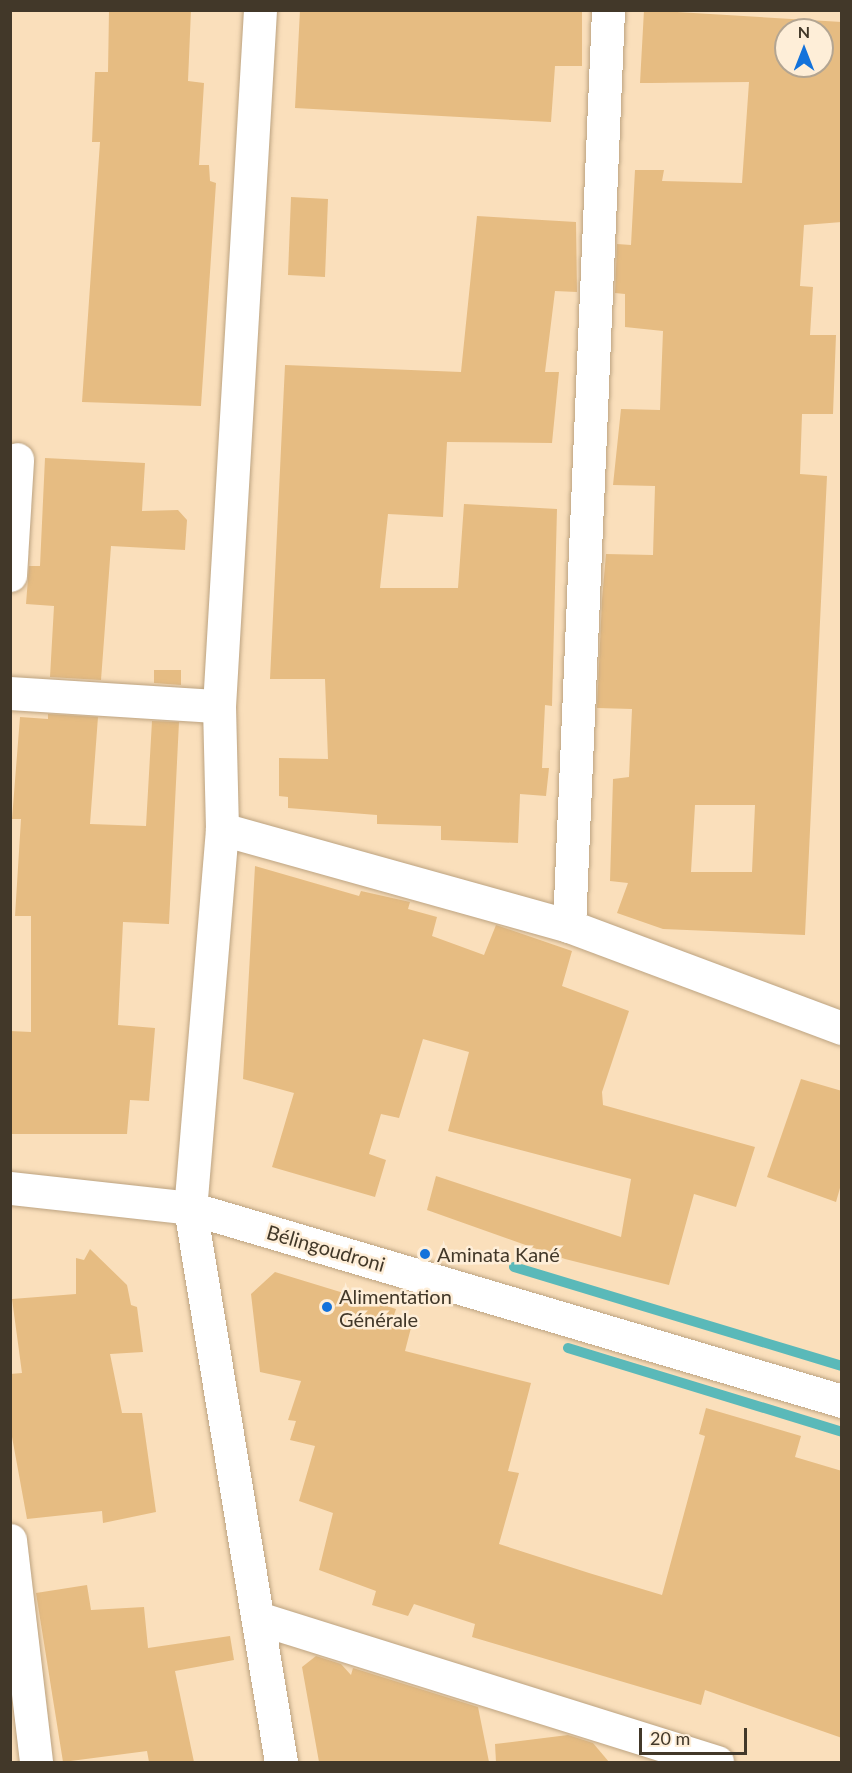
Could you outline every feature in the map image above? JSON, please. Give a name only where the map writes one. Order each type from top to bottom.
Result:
[{"type":"street","points":[[260,10],[219,706],[222,829],[190,1208],[261,1619],[281,1762]]},
{"type":"street","points":[[569,926],[608,10]]},
{"type":"street","points":[[10,575],[17,459]]},
{"type":"street","points":[[10,693],[219,706]]},
{"type":"street","points":[[222,829],[569,926],[842,1028]]},
{"type":"street","name":"Bélingoudroni","points":[[10,1188],[190,1208],[842,1401]]},
{"type":"street","points":[[10,1540],[15,1593],[21,1729],[36,1762]]},
{"type":"street","points":[[261,1619],[667,1755],[717,1762]]},
{"type":"building","points":[[109,10],[191,10],[188,81],[204,83],[199,165],[209,165],[210,181],[216,183],[201,406],[82,402],[100,142],[92,142],[95,72],[108,72]]},
{"type":"building","points":[[300,10],[582,11],[582,66],[555,66],[551,122],[295,108]]},
{"type":"building","points":[[644,10],[776,18],[774,18],[774,78],[834,78],[834,22],[842,22],[842,222],[804,225],[800,286],[813,287],[810,335],[836,335],[833,414],[802,414],[800,474],[827,476],[805,935],[663,929],[617,913],[628,883],[610,881],[613,779],[629,777],[632,709],[597,708],[606,554],[653,555],[655,486],[613,485],[621,409],[660,410],[663,331],[625,327],[625,294],[615,293],[617,244],[631,245],[635,170],[664,170],[662,181],[742,183],[749,82],[640,83]],"holes":[[[695,805],[755,805],[752,872],[691,872]]]},
{"type":"building","points":[[291,197],[328,199],[325,277],[288,275]]},
{"type":"building","points":[[477,216],[576,222],[577,292],[555,291],[545,372],[559,372],[552,443],[447,442],[443,517],[388,514],[380,588],[458,588],[464,504],[557,509],[552,706],[545,705],[542,768],[549,768],[546,796],[520,794],[518,843],[441,840],[441,826],[377,824],[377,815],[288,808],[288,797],[279,796],[279,758],[328,759],[325,679],[270,679],[285,365],[461,372]]},
{"type":"building","points":[[45,458],[145,463],[142,511],[178,510],[187,520],[185,550],[111,546],[101,680],[50,677],[54,606],[26,604],[29,566],[40,566]]},
{"type":"building","points":[[154,670],[181,670],[181,685],[154,683]]},
{"type":"building","points":[[48,714],[98,717],[90,824],[146,826],[152,721],[179,722],[169,924],[123,922],[118,1025],[155,1028],[149,1101],[130,1100],[127,1134],[10,1134],[10,1031],[31,1032],[31,916],[15,916],[21,819],[12,819],[20,717],[48,719]]},
{"type":"building","points":[[255,866],[359,896],[361,891],[410,902],[408,909],[437,917],[432,936],[484,955],[496,925],[572,951],[562,986],[629,1011],[602,1092],[603,1105],[755,1147],[736,1207],[694,1194],[669,1285],[565,1259],[427,1210],[436,1176],[621,1237],[631,1179],[448,1131],[469,1052],[423,1039],[399,1118],[381,1114],[369,1154],[386,1160],[375,1197],[272,1167],[294,1093],[243,1079]]},
{"type":"building","points":[[801,1079],[842,1091],[842,1181],[836,1202],[767,1177]]},
{"type":"building","points":[[90,1249],[127,1285],[131,1305],[137,1307],[143,1352],[110,1354],[122,1413],[142,1413],[156,1512],[103,1523],[102,1511],[27,1519],[10,1426],[10,1374],[22,1373],[12,1299],[76,1294],[76,1258],[84,1260]]},
{"type":"building","points":[[275,1272],[396,1309],[394,1315],[413,1320],[405,1351],[531,1383],[508,1471],[519,1473],[499,1544],[589,1573],[662,1595],[705,1436],[699,1434],[706,1408],[801,1436],[795,1457],[842,1471],[842,1738],[705,1690],[701,1705],[472,1637],[475,1624],[414,1604],[408,1616],[372,1605],[376,1591],[319,1570],[333,1513],[299,1501],[315,1446],[290,1440],[296,1421],[288,1420],[301,1381],[260,1372],[251,1294]]},
{"type":"building","points":[[87,1585],[91,1610],[144,1607],[148,1648],[230,1636],[234,1660],[175,1671],[194,1762],[149,1762],[147,1751],[63,1762],[36,1593]]},
{"type":"building","points":[[316,1656],[341,1664],[351,1675],[353,1668],[478,1707],[489,1762],[319,1762],[302,1667]]},
{"type":"building","points":[[568,1735],[593,1743],[609,1762],[496,1762],[495,1744]]},
{"type":"waterway","points":[[514,1267],[842,1366]]},
{"type":"waterway","points":[[568,1348],[842,1432]]},
{"type":"place","name":"Aminata Kané","points":[[425,1254]]},
{"type":"place","name":"Alimentation Générale","points":[[327,1307]]}]
